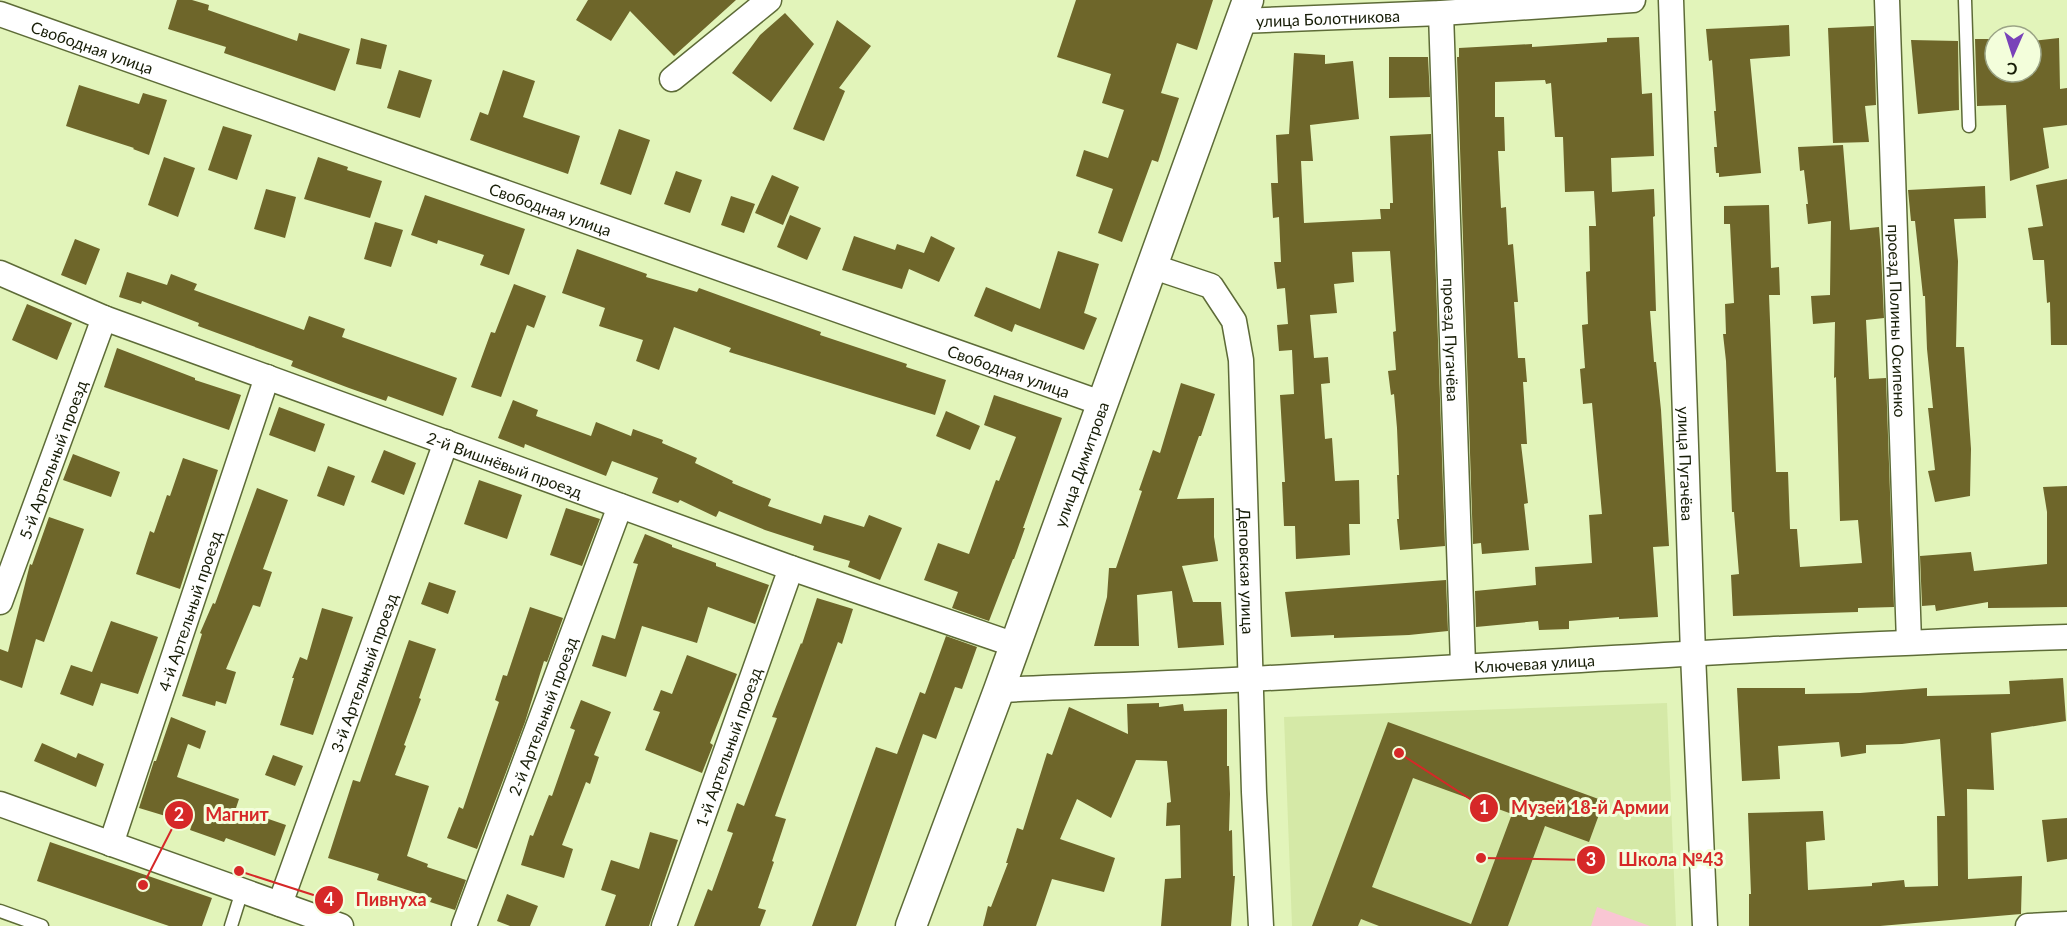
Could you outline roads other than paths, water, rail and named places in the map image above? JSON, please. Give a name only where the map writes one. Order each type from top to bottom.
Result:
[{"type":"street","points":[[672,79],[769,0]]},
{"type":"street","name":"улица Болотникова","points":[[1244,11],[1441,13],[1493,4],[1633,0]]},
{"type":"street","name":"улица Пугачёва","points":[[1671,0],[1693,654],[1705,926]]},
{"type":"street","name":"проезд Полины Осипенко","points":[[1887,0],[1909,642]]},
{"type":"street","name":"улица Димитрова","points":[[911,926],[999,690],[1244,11]]},
{"type":"street","name":"проезд Пугачёва","points":[[1441,13],[1463,665]]},
{"type":"street","name":"Свободная улица","points":[[0,14],[1101,403]]},
{"type":"street","name":"Деповская улица","points":[[1151,266],[1211,286],[1234,321],[1241,360],[1261,926]]},
{"type":"street","name":"2-й Вишнёвый проезд","points":[[0,273],[104,318],[791,568],[1015,645]]},
{"type":"street","name":"5-й Артельный проезд","points":[[0,602],[104,318]]},
{"type":"street","name":"4-й Артельный проезд","points":[[111,844],[267,377]]},
{"type":"street","name":"3-й Артельный проезд","points":[[280,904],[446,442]]},
{"type":"street","name":"2-й Артельный проезд","points":[[464,926],[620,506]]},
{"type":"street","name":"1-й Артельный проезд","points":[[664,926],[791,568]]},
{"type":"street","name":"Ключевая улица","points":[[999,690],[1251,679],[1463,665],[1909,642],[2067,637]]},
{"type":"street","points":[[0,804],[341,926]]},
{"type":"street","points":[[2028,926],[2067,924]]},
{"type":"lane","points":[[1965,0],[1969,126]]},
{"type":"lane","points":[[231,926],[242,891]]},
{"type":"lane","points":[[0,911],[42,926]]},
{"type":"place","name":"Музей 18-й Армии","points":[[1399,753]]},
{"type":"place","name":"Школа №43","points":[[1481,858]]},
{"type":"place","name":"Пивнуха","points":[[239,871]]},
{"type":"place","name":"Магнит","points":[[143,885]]}]
